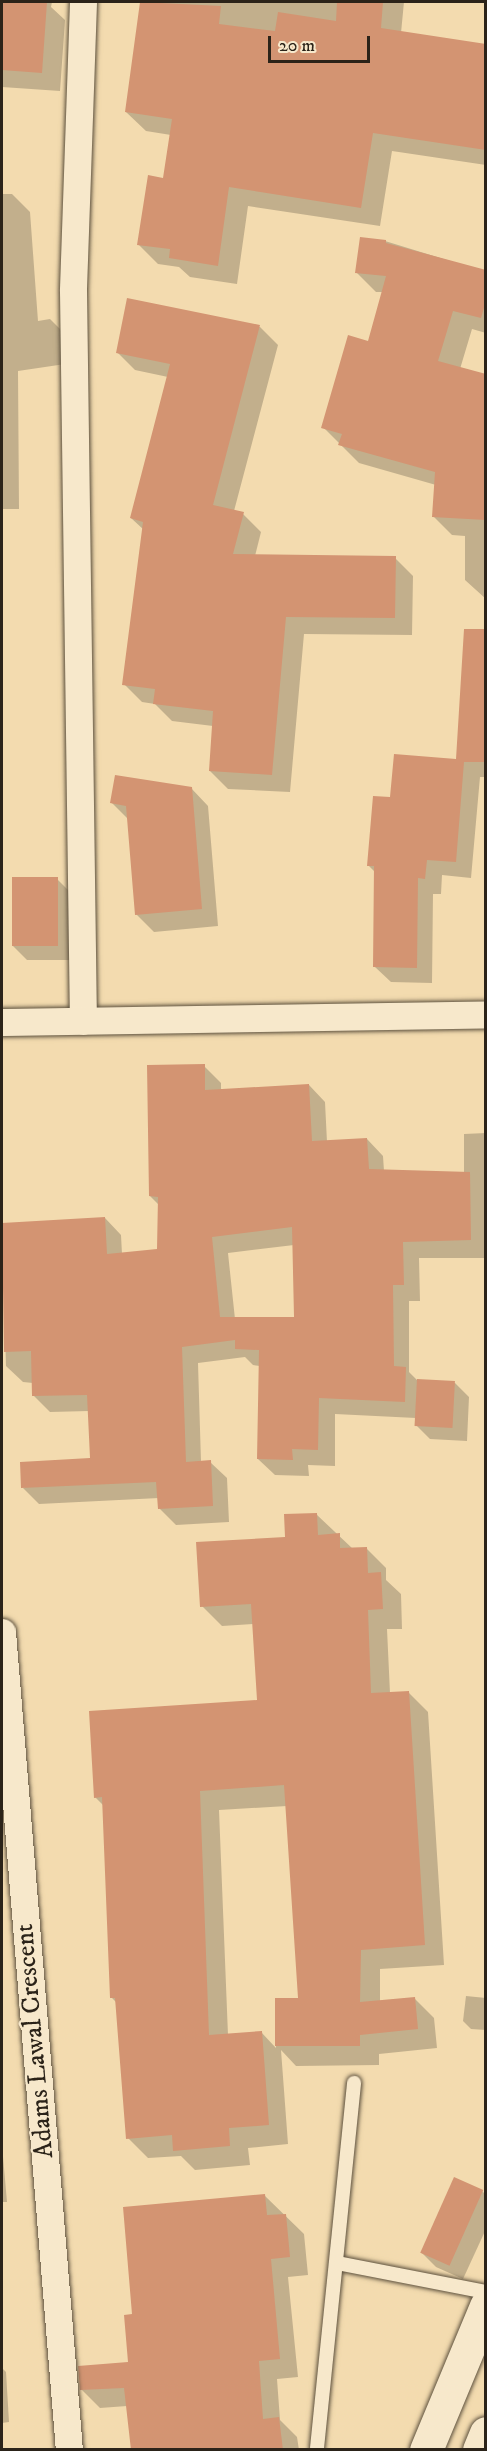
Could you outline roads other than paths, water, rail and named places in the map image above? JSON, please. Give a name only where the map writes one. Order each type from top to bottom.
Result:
[{"type":"main road","points":[[426,2450],[486,2306]]},
{"type":"main road","points":[[478,2450],[486,2433]]},
{"type":"street","points":[[83,2],[73,291],[83,1021]]},
{"type":"street","points":[[2,1022],[486,1014]]},
{"type":"street","name":"Adams Lawal Crescent","points":[[2,1632],[69,2450]]},
{"type":"lane","points":[[316,2448],[354,2083]]},
{"type":"lane","points":[[337,2263],[486,2292]]}]
